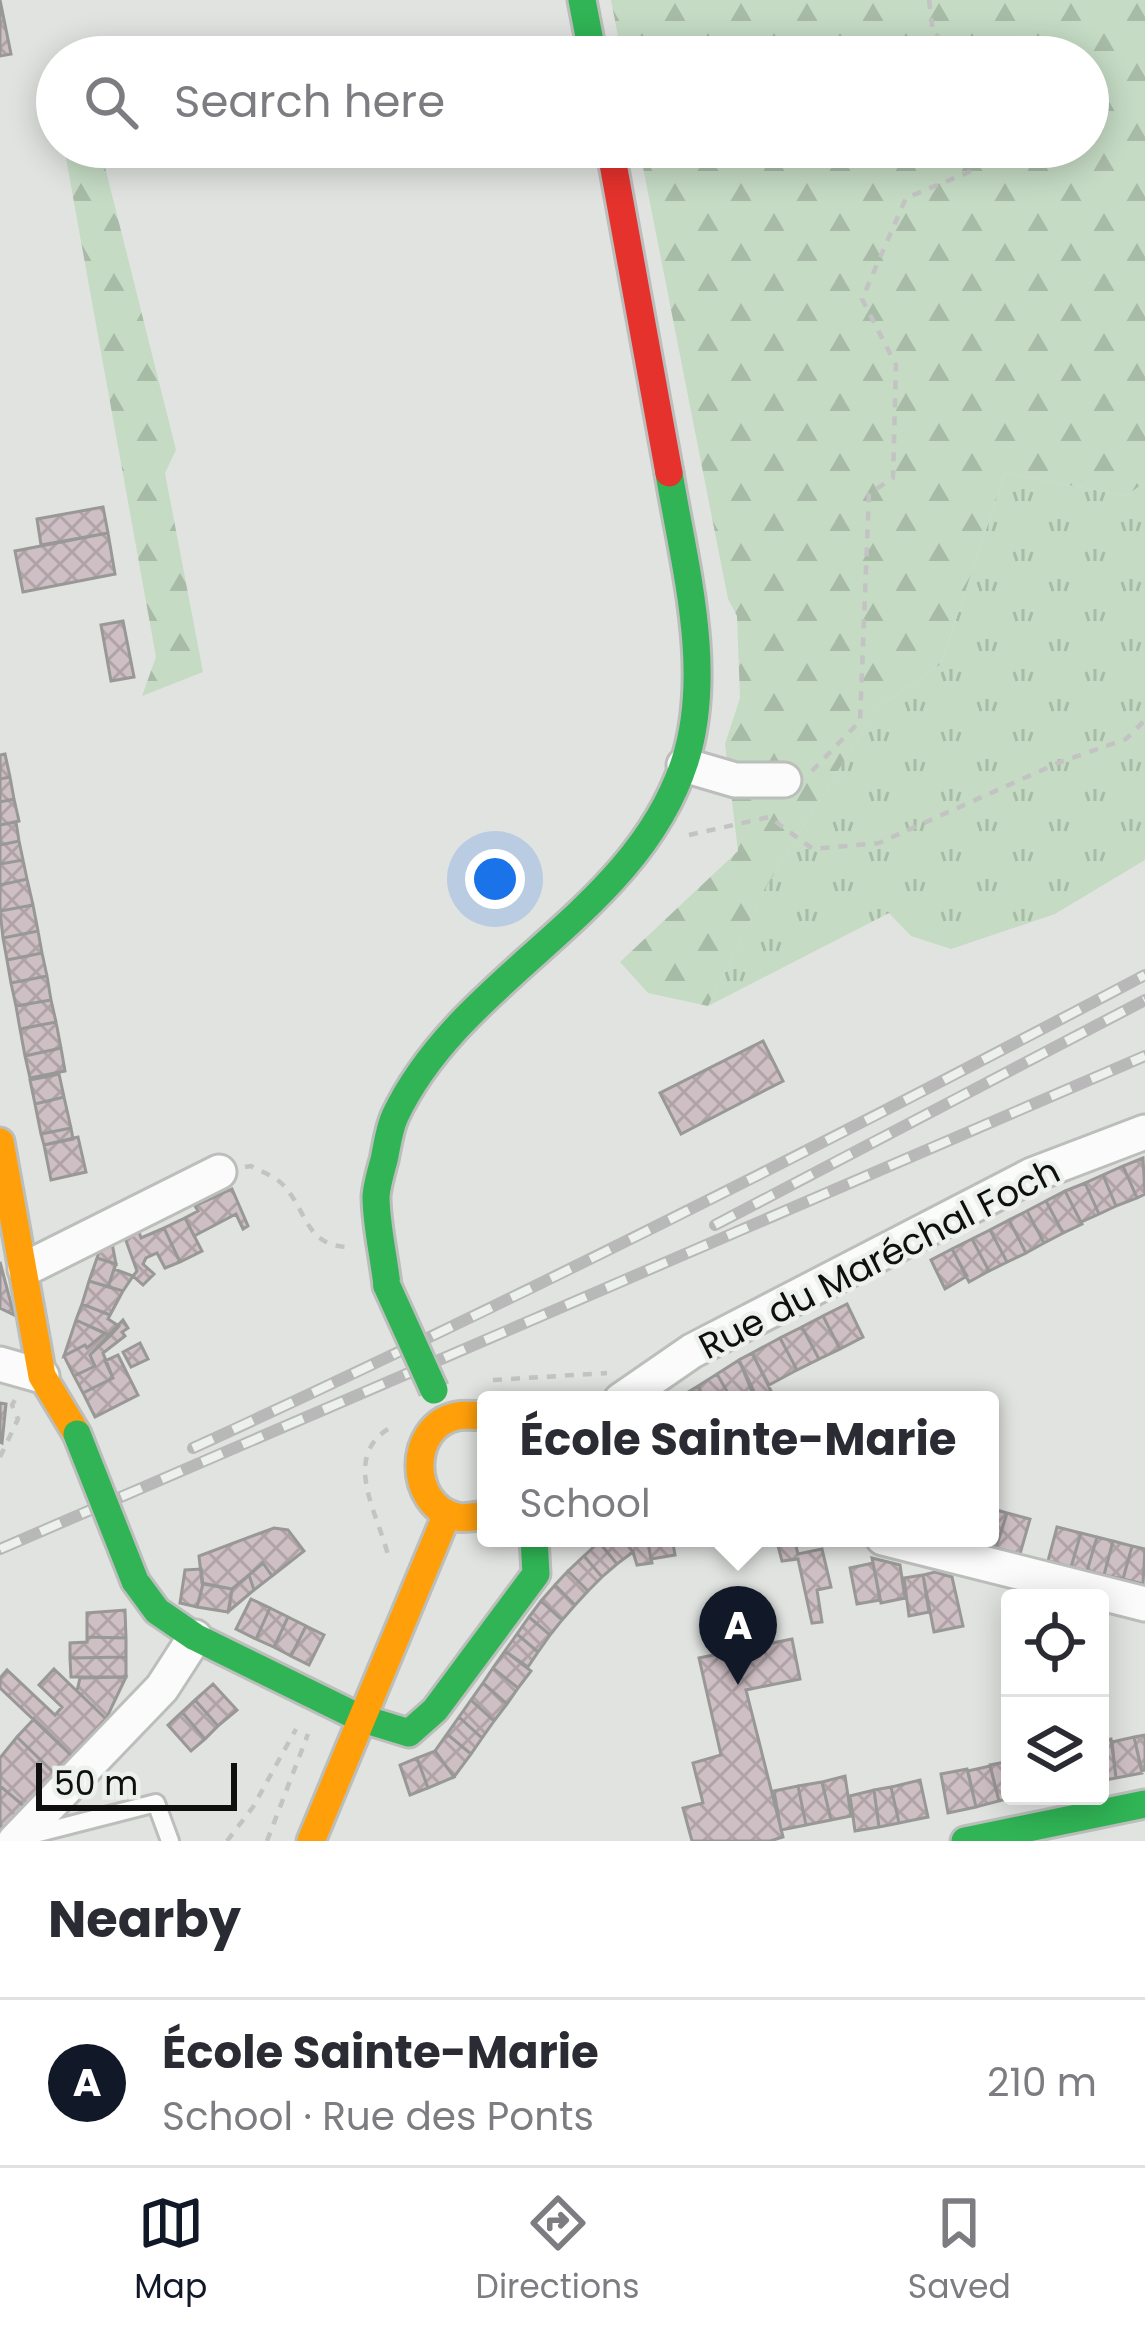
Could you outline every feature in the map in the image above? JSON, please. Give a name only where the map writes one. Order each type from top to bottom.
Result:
[{"type":"street","points":[[582,0],[589,36]]},
{"type":"street","points":[[447,1418],[387,1286],[376,1237],[376,1178],[382,1148],[404,1094],[447,1036],[599,896],[647,838],[684,765],[696,692],[694,626],[662,420],[614,168]]},
{"type":"street","points":[[684,765],[735,780],[784,780]]},
{"type":"street","name":"Rue du Maréchal Foch","points":[[617,1386],[1032,1175],[1145,1132]]},
{"type":"street","points":[[0,1142],[42,1376],[76,1434],[135,1581],[157,1611],[195,1637],[360,1718],[409,1733],[436,1710],[536,1574],[541,1547]]},
{"type":"street","points":[[25,1269],[219,1172]]},
{"type":"street","points":[[0,1364],[42,1376]]},
{"type":"street","points":[[477,1414],[447,1418],[428,1432],[419,1450],[418,1473],[425,1494],[447,1514],[477,1516]]},
{"type":"street","points":[[311,1841],[447,1514]]},
{"type":"street","points":[[920,1547],[1145,1604]]},
{"type":"street","points":[[16,1840],[162,1688],[195,1637]]},
{"type":"street","points":[[965,1841],[1145,1804]]},
{"type":"street","points":[[1077,1841],[1145,1826]]},
{"type":"lane","points":[[16,1840],[156,1803],[170,1841]]},
{"type":"path","points":[[928,0],[936,36]]},
{"type":"path","points":[[784,780],[811,772],[860,721],[869,494],[892,478],[896,365],[862,299],[906,198],[970,168]]},
{"type":"path","points":[[677,844],[689,835],[769,817],[813,849],[879,843],[1058,763],[1126,739],[1145,720]]},
{"type":"path","points":[[219,1172],[251,1166],[267,1174],[282,1183],[315,1237],[327,1246],[358,1249]]},
{"type":"path","points":[[0,1457],[18,1419],[12,1405],[19,1391],[42,1376]]},
{"type":"path","points":[[482,1384],[617,1386]]},
{"type":"path","points":[[390,1577],[385,1540],[369,1502],[365,1460],[372,1439],[399,1424]]},
{"type":"path","points":[[227,1841],[254,1807],[297,1726],[320,1698]]},
{"type":"path","points":[[267,1841],[320,1698]]},
{"type":"green space","points":[[611,0],[1145,0],[1145,482],[1126,496],[1005,473],[941,664],[877,708],[768,884],[708,1006],[648,993],[620,962],[738,851],[725,744],[740,698],[737,616],[728,599],[643,168],[1109,168],[1109,36],[618,36]]},
{"type":"green space","points":[[68,168],[105,168],[176,450],[165,473],[203,672],[142,696],[156,657]]},
{"type":"green space","points":[[1005,473],[1126,496],[1145,482],[1145,860],[1055,914],[951,949],[911,936],[889,913],[708,1006],[768,884],[877,708],[941,664]]},
{"type":"building","points":[[0,0],[11,54],[0,56]]},
{"type":"building","points":[[103,507],[108,533],[41,545],[37,519]]},
{"type":"building","points":[[108,533],[115,574],[23,592],[15,551]]},
{"type":"building","points":[[123,621],[134,677],[111,681],[101,625]]},
{"type":"building","points":[[5,754],[10,777],[0,779],[0,755]]},
{"type":"building","points":[[10,777],[14,799],[0,802],[0,779]]},
{"type":"building","points":[[14,799],[19,821],[0,825],[0,802]]},
{"type":"building","points":[[16,822],[19,841],[0,845],[0,825]]},
{"type":"building","points":[[19,841],[23,860],[0,864],[0,845]]},
{"type":"building","points":[[23,860],[27,879],[0,885],[0,864]]},
{"type":"building","points":[[27,879],[33,905],[0,911],[0,885]]},
{"type":"building","points":[[33,905],[38,931],[3,938],[0,911]]},
{"type":"building","points":[[38,931],[42,953],[7,960],[3,938]]},
{"type":"building","points":[[42,953],[47,976],[11,983],[7,960]]},
{"type":"building","points":[[47,976],[51,1000],[16,1006],[11,983]]},
{"type":"building","points":[[51,1000],[56,1022],[20,1029],[16,1006]]},
{"type":"building","points":[[56,1022],[61,1048],[25,1056],[20,1029]]},
{"type":"building","points":[[763,1041],[783,1081],[681,1134],[660,1093]]},
{"type":"building","points":[[61,1048],[65,1071],[30,1078],[25,1056]]},
{"type":"building","points":[[59,1074],[64,1097],[35,1104],[30,1080]]},
{"type":"building","points":[[64,1097],[71,1128],[41,1134],[35,1104]]},
{"type":"building","points":[[71,1128],[73,1139],[44,1145],[41,1134]]},
{"type":"building","points":[[78,1137],[86,1172],[51,1180],[44,1145]]},
{"type":"building","points":[[1143,1158],[1145,1194],[1137,1198],[1123,1166]]},
{"type":"building","points":[[1123,1166],[1137,1198],[1116,1206],[1103,1175]]},
{"type":"building","points":[[1103,1175],[1116,1206],[1099,1214],[1085,1183]]},
{"type":"building","points":[[1085,1183],[1099,1214],[1081,1222],[1065,1191]]},
{"type":"building","points":[[232,1189],[248,1226],[243,1229],[236,1214],[194,1236],[185,1218],[198,1211],[195,1206]]},
{"type":"building","points":[[1065,1191],[1082,1224],[1063,1233],[1046,1201]]},
{"type":"building","points":[[1046,1201],[1063,1233],[1044,1243],[1027,1211]]},
{"type":"building","points":[[1027,1211],[1044,1243],[1026,1253],[1009,1220]]},
{"type":"building","points":[[185,1218],[202,1251],[180,1262],[164,1228]]},
{"type":"building","points":[[1009,1220],[1026,1253],[1007,1262],[990,1230]]},
{"type":"building","points":[[164,1228],[180,1262],[165,1268],[157,1253],[146,1258],[143,1264],[154,1274],[143,1285],[133,1276],[137,1271],[125,1238],[139,1232],[141,1238]]},
{"type":"building","points":[[990,1230],[1007,1262],[989,1271],[972,1239]]},
{"type":"building","points":[[972,1239],[989,1271],[969,1282],[952,1249]]},
{"type":"building","points":[[112,1243],[116,1264],[97,1258],[100,1249]]},
{"type":"building","points":[[952,1249],[967,1276],[945,1289],[931,1260]]},
{"type":"building","points":[[97,1258],[116,1264],[108,1287],[89,1281]]},
{"type":"building","points":[[0,1262],[14,1315],[0,1308]]},
{"type":"building","points":[[114,1269],[133,1276],[123,1291],[108,1287]]},
{"type":"building","points":[[89,1281],[123,1291],[110,1315],[82,1304]]},
{"type":"building","points":[[82,1304],[110,1315],[108,1319],[119,1326],[110,1336],[76,1320]]},
{"type":"building","points":[[847,1304],[863,1337],[840,1349],[823,1316]]},
{"type":"building","points":[[823,1316],[840,1349],[819,1359],[802,1327]]},
{"type":"building","points":[[76,1320],[105,1333],[87,1348],[64,1356]]},
{"type":"building","points":[[123,1320],[128,1328],[122,1332],[125,1336],[103,1353],[113,1378],[83,1393],[74,1376],[95,1366],[90,1355]]},
{"type":"building","points":[[802,1327],[819,1359],[797,1370],[780,1338]]},
{"type":"building","points":[[105,1333],[110,1336],[90,1355],[95,1366],[74,1376],[64,1356],[87,1348]]},
{"type":"building","points":[[780,1338],[797,1370],[769,1385],[752,1353]]},
{"type":"building","points":[[140,1343],[148,1359],[131,1367],[123,1352]]},
{"type":"building","points":[[752,1353],[771,1391],[754,1391],[739,1360]]},
{"type":"building","points":[[118,1355],[138,1395],[95,1417],[83,1393],[113,1378],[105,1361]]},
{"type":"building","points":[[739,1360],[752,1391],[727,1391],[717,1374]]},
{"type":"building","points":[[717,1374],[727,1391],[700,1391],[698,1386]]},
{"type":"building","points":[[0,1403],[6,1404],[2,1443],[0,1442]]},
{"type":"building","points":[[999,1511],[1007,1513],[999,1538]]},
{"type":"building","points":[[1007,1513],[1030,1519],[1020,1554],[996,1548]]},
{"type":"building","points":[[1057,1527],[1081,1533],[1071,1567],[1048,1561]]},
{"type":"building","points":[[274,1528],[288,1530],[304,1551],[272,1576],[263,1563],[232,1589],[202,1583],[199,1556]]},
{"type":"building","points":[[1081,1533],[1097,1537],[1087,1571],[1071,1567]]},
{"type":"building","points":[[1097,1537],[1113,1541],[1104,1575],[1087,1571]]},
{"type":"building","points":[[1113,1541],[1132,1546],[1123,1579],[1104,1575]]},
{"type":"building","points":[[1132,1546],[1145,1549],[1143,1584],[1123,1579]]},
{"type":"building","points":[[594,1547],[603,1547],[617,1564],[602,1577],[584,1556]]},
{"type":"building","points":[[603,1547],[629,1547],[633,1552],[617,1564]]},
{"type":"building","points":[[629,1547],[649,1547],[652,1563],[637,1565]]},
{"type":"building","points":[[649,1547],[674,1547],[675,1555],[651,1559]]},
{"type":"building","points":[[778,1547],[796,1547],[798,1554],[822,1549],[831,1587],[817,1590],[822,1622],[812,1623],[798,1559],[782,1561]]},
{"type":"building","points":[[584,1556],[602,1577],[588,1591],[568,1571]]},
{"type":"building","points":[[872,1558],[900,1565],[905,1598],[881,1603]]},
{"type":"building","points":[[263,1563],[272,1576],[254,1590],[249,1575]]},
{"type":"building","points":[[873,1563],[880,1600],[857,1604],[850,1568]]},
{"type":"building","points":[[201,1569],[197,1607],[180,1603],[185,1570]]},
{"type":"building","points":[[568,1571],[588,1591],[575,1605],[555,1585]]},
{"type":"building","points":[[935,1572],[952,1577],[963,1626],[934,1632],[923,1575]]},
{"type":"building","points":[[249,1575],[254,1590],[229,1611],[232,1589]]},
{"type":"building","points":[[923,1575],[929,1612],[909,1616],[904,1578]]},
{"type":"building","points":[[203,1584],[232,1589],[228,1612],[197,1607]]},
{"type":"building","points":[[555,1585],[575,1605],[562,1620],[541,1601]]},
{"type":"building","points":[[251,1599],[270,1608],[256,1639],[236,1629]]},
{"type":"building","points":[[541,1601],[562,1620],[550,1635],[529,1617]]},
{"type":"building","points":[[270,1608],[288,1617],[274,1647],[256,1639]]},
{"type":"building","points":[[125,1610],[126,1638],[87,1637],[87,1613]]},
{"type":"building","points":[[288,1617],[306,1626],[291,1656],[274,1647]]},
{"type":"building","points":[[529,1617],[550,1635],[538,1652],[517,1634]]},
{"type":"building","points":[[306,1626],[324,1635],[309,1665],[291,1656]]},
{"type":"building","points":[[517,1634],[538,1652],[528,1667],[505,1651]]},
{"type":"building","points":[[87,1637],[126,1638],[126,1657],[70,1658],[70,1643],[87,1642]]},
{"type":"building","points":[[792,1639],[800,1679],[746,1690],[783,1837],[692,1841],[683,1808],[703,1803],[693,1763],[721,1755],[699,1658]]},
{"type":"building","points":[[505,1651],[531,1671],[518,1688],[493,1668]]},
{"type":"building","points":[[126,1657],[126,1677],[71,1677],[70,1658]]},
{"type":"building","points":[[493,1668],[518,1688],[507,1704],[483,1683]]},
{"type":"building","points":[[54,1669],[106,1719],[72,1756],[0,1688],[0,1678],[7,1670],[55,1715],[62,1707],[39,1685]]},
{"type":"building","points":[[126,1677],[106,1719],[77,1691],[80,1678]]},
{"type":"building","points":[[483,1683],[507,1704],[494,1721],[471,1700]]},
{"type":"building","points":[[213,1684],[237,1710],[218,1726],[195,1700]]},
{"type":"building","points":[[195,1700],[218,1726],[205,1739],[182,1712]]},
{"type":"building","points":[[471,1700],[494,1721],[482,1738],[459,1717]]},
{"type":"building","points":[[182,1712],[205,1739],[191,1751],[168,1725]]},
{"type":"building","points":[[459,1717],[482,1738],[471,1754],[447,1734]]},
{"type":"building","points":[[34,1719],[72,1756],[55,1774],[17,1737]]},
{"type":"building","points":[[447,1734],[471,1754],[454,1777],[435,1751]]},
{"type":"building","points":[[1145,1735],[1145,1770],[1142,1771],[1134,1737]]},
{"type":"building","points":[[17,1737],[55,1774],[24,1806],[0,1786],[0,1758]]},
{"type":"building","points":[[1134,1737],[1142,1773],[1116,1778],[1112,1742]]},
{"type":"building","points":[[1109,1739],[1116,1778],[1109,1779]]},
{"type":"building","points":[[435,1751],[454,1777],[428,1788],[417,1758]]},
{"type":"building","points":[[417,1758],[428,1788],[410,1795],[400,1765]]},
{"type":"building","points":[[1001,1763],[1001,1800],[999,1801],[990,1765]]},
{"type":"building","points":[[990,1766],[999,1801],[976,1807],[968,1771]]},
{"type":"building","points":[[967,1769],[976,1807],[948,1813],[941,1774]]},
{"type":"building","points":[[845,1776],[851,1816],[831,1820],[822,1782]]},
{"type":"building","points":[[920,1780],[928,1817],[899,1823],[891,1787]]},
{"type":"building","points":[[822,1782],[831,1820],[806,1825],[798,1786]]},
{"type":"building","points":[[0,1786],[24,1806],[0,1832]]},
{"type":"building","points":[[798,1786],[806,1825],[781,1830],[774,1791]]},
{"type":"building","points":[[891,1787],[899,1823],[879,1827],[874,1790]]},
{"type":"building","points":[[874,1790],[879,1827],[855,1831],[850,1796]]},
{"type":"railway","points":[[193,1448],[672,1218],[1145,975]]},
{"type":"railway","points":[[715,1225],[1145,1000]]},
{"type":"railway","points":[[0,1549],[1145,1056]]},
{"type":"traffic: fast","points":[[582,0],[589,36]]},
{"type":"traffic: fast","points":[[387,1286],[376,1196],[395,1116],[425,1067],[462,1023],[628,862],[661,815],[685,761],[693,726],[697,654],[669,473]]},
{"type":"traffic: fast","points":[[387,1286],[434,1390]]},
{"type":"traffic: fast","points":[[77,1434],[135,1581]]},
{"type":"traffic: fast","points":[[135,1581],[157,1611],[195,1637],[360,1718],[409,1733],[435,1710],[536,1574],[534,1547]]},
{"type":"traffic: fast","points":[[965,1841],[1145,1804]]},
{"type":"traffic: slow","points":[[0,1142],[42,1376],[77,1434]]},
{"type":"traffic: slow","points":[[477,1416],[460,1415],[441,1423],[429,1434],[420,1466],[429,1498],[441,1510],[460,1518],[477,1516]]},
{"type":"traffic: slow","points":[[311,1841],[447,1514]]},
{"type":"traffic: jam","points":[[614,168],[669,473]]},
{"type":"place","name":"École Sainte-Marie","points":[[738,1685]]}]
